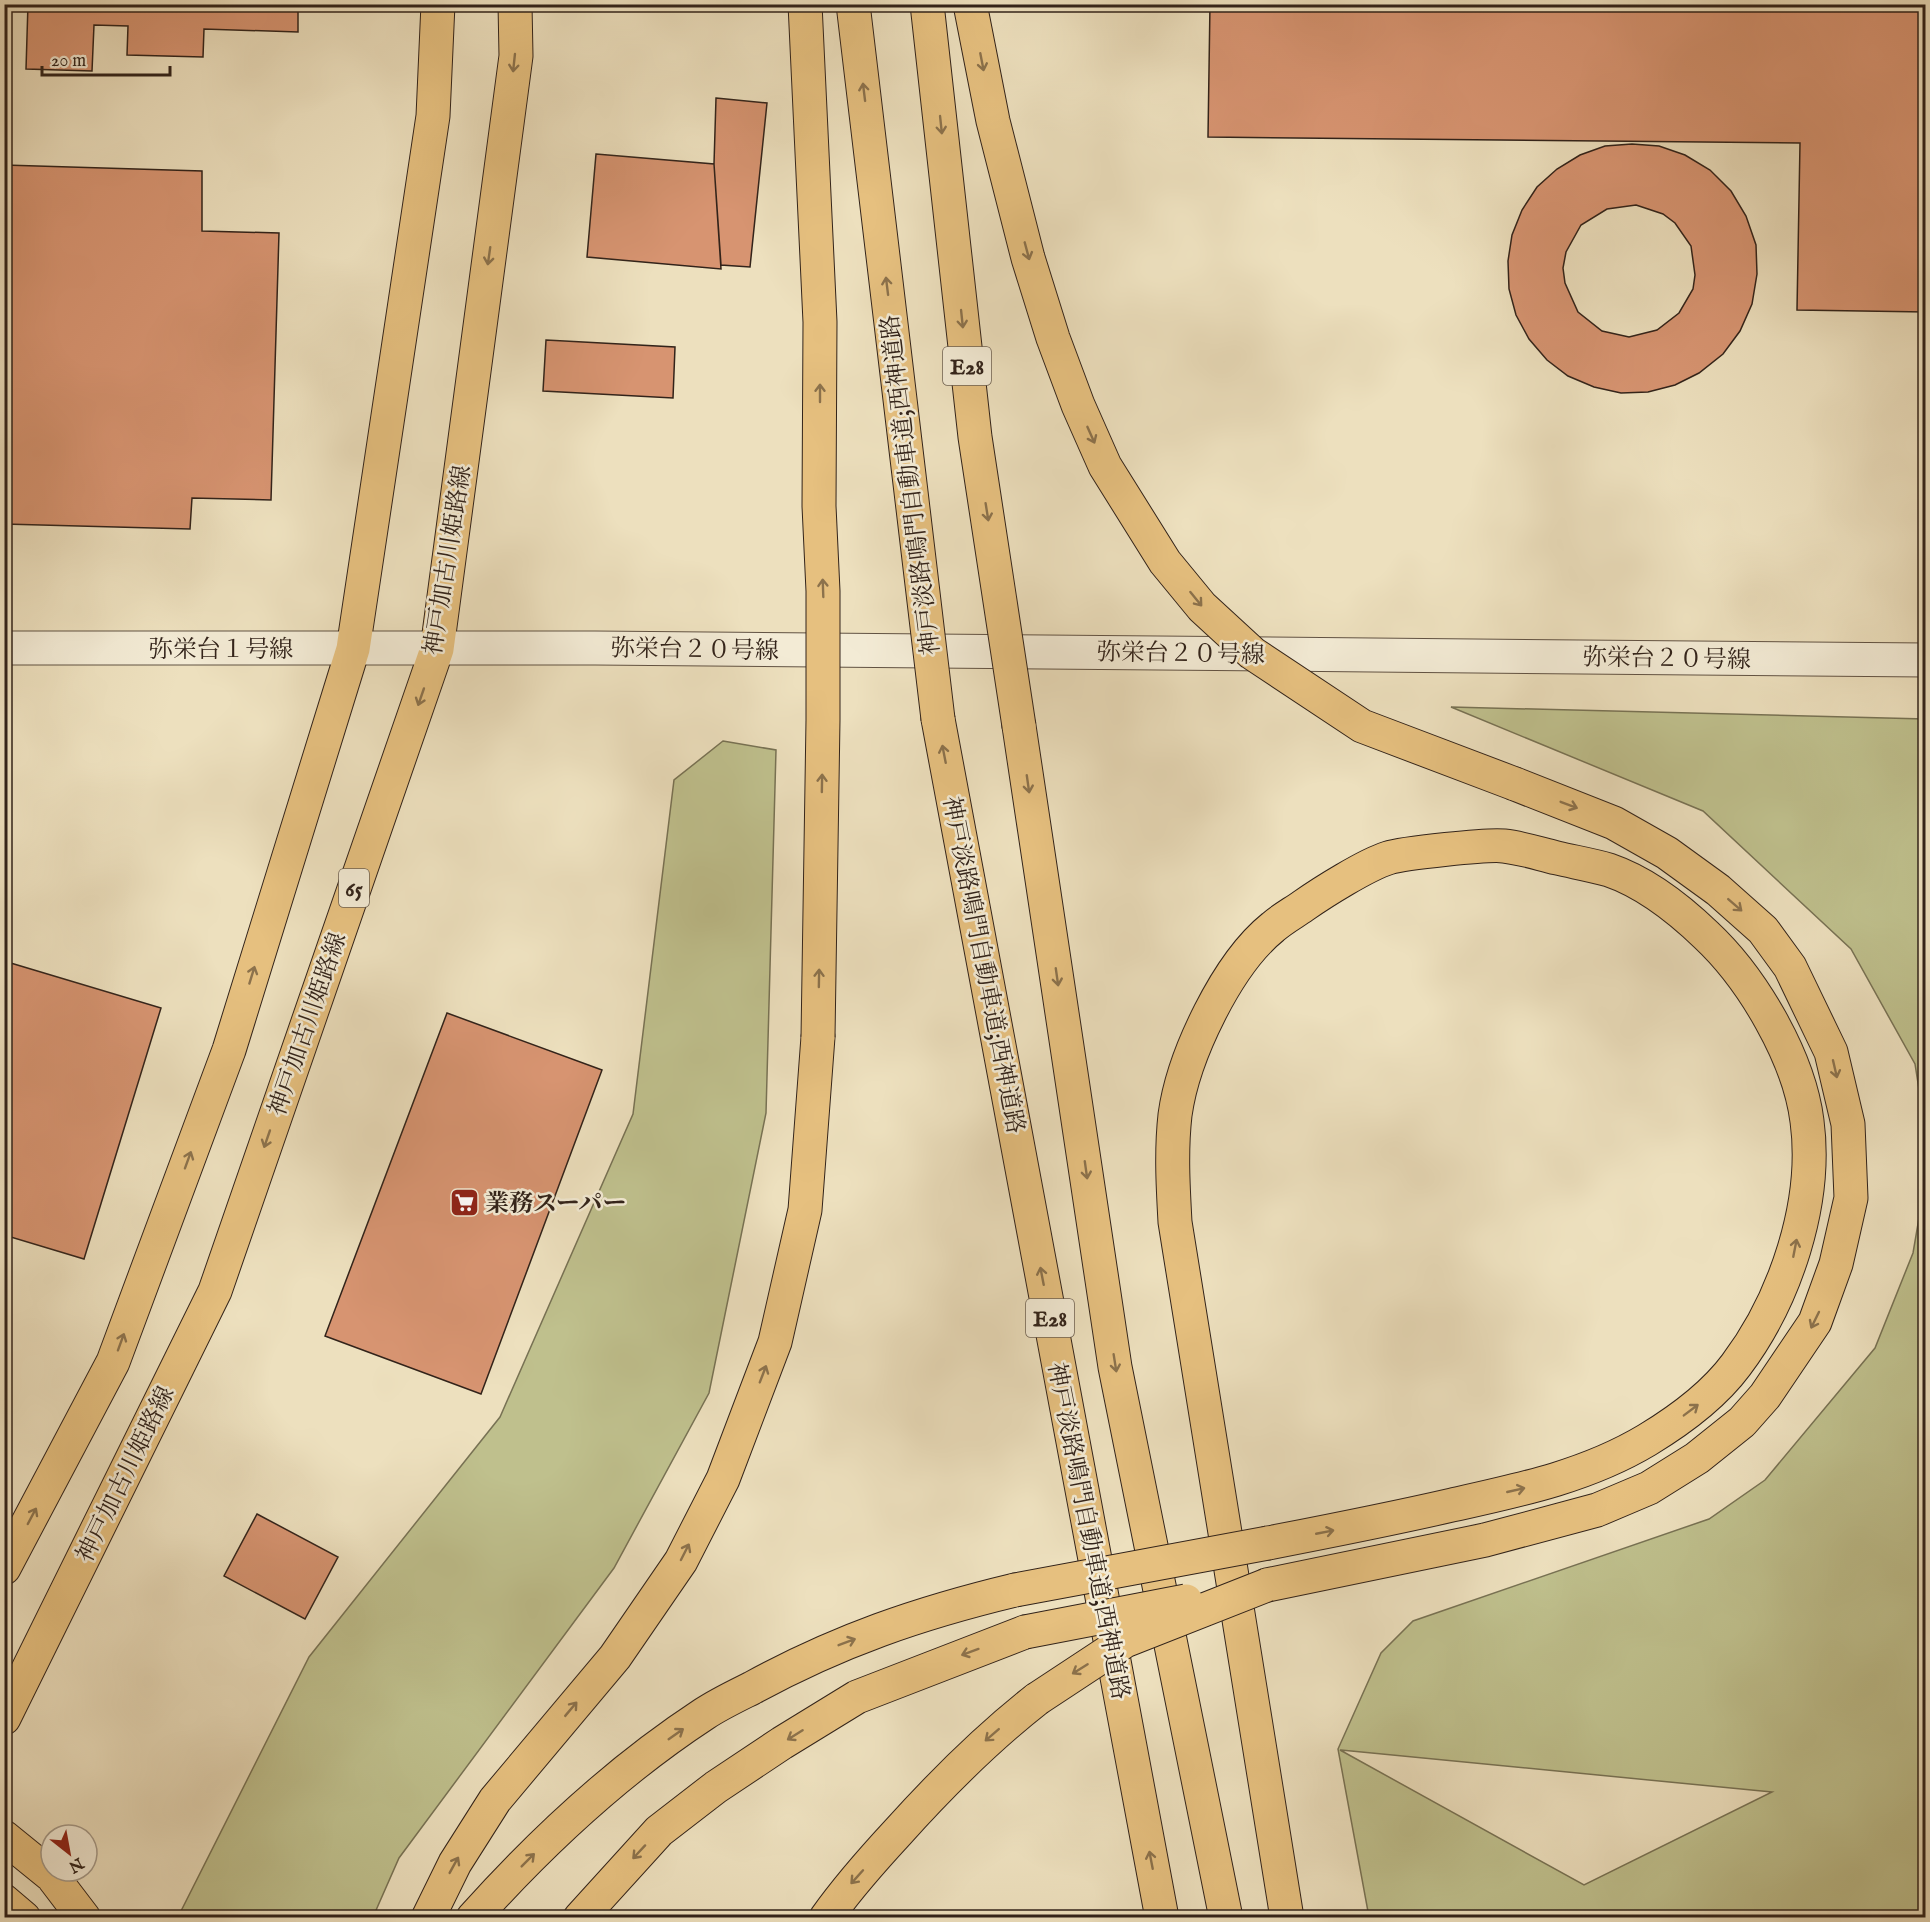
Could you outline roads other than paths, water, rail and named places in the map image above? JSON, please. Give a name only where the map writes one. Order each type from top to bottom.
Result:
[{"type":"main road","points":[[4,1568],[113,1362],[229,1050],[353,650],[433,116],[438,4]]},
{"type":"main road","name":"神戸加古川姫路線","points":[[4,1718],[215,1291],[437,649],[516,56],[515,4]]},
{"type":"main road","points":[[428,1917],[455,1863],[495,1800],[615,1657],[681,1561],[723,1479],[775,1342],[805,1210],[818,1037],[823,685],[823,591],[819,506],[820,322],[805,4]]},
{"type":"main road","name":"神戸淡路鳴門自動車道;西神道路","points":[[853,4],[938,719],[1162,1917]]},
{"type":"main road","name":"E28","points":[[927,4],[975,437],[1115,1367],[1226,1917]]},
{"type":"main road","points":[[580,1917],[659,1831],[716,1787],[856,1697],[1025,1632],[1267,1586],[1485,1540],[1597,1510],[1649,1488],[1697,1458],[1742,1422],[1765,1396],[1815,1322],[1836,1264],[1851,1198],[1848,1124],[1831,1052],[1790,967],[1763,930],[1718,890],[1667,853],[1614,823],[1362,726],[1252,653],[1202,608],[1166,562],[1105,466],[1078,405],[1053,338],[1028,258],[993,121],[970,4]]},
{"type":"main road","points":[[473,1917],[578,1810],[631,1766],[705,1712],[843,1643],[932,1610],[1014,1590],[1268,1543],[1358,1526],[1530,1487],[1591,1468],[1645,1441],[1695,1408],[1735,1367],[1771,1310],[1793,1258],[1807,1185],[1807,1121],[1796,1078],[1775,1029],[1747,981],[1712,940],[1688,917],[1659,897],[1612,871],[1502,845],[1389,857],[1317,897],[1270,929],[1235,971],[1189,1055],[1176,1110],[1172,1156],[1175,1222],[1287,1917]]},
{"type":"main road","points":[[826,1917],[846,1889],[964,1761],[991,1735],[1037,1699],[1125,1641],[1267,1586]]},
{"type":"main road","points":[[4,1837],[52,1876],[84,1917]]},
{"type":"main road","points":[[4,1901],[24,1917]]},
{"type":"street","name":"弥栄台１号線","points":[[4,648],[437,649]]},
{"type":"street","name":"弥栄台２０号線","points":[[437,649],[619,648],[1926,660]]},
{"type":"place","name":"業務スーパー","points":[[464,1203]]}]
